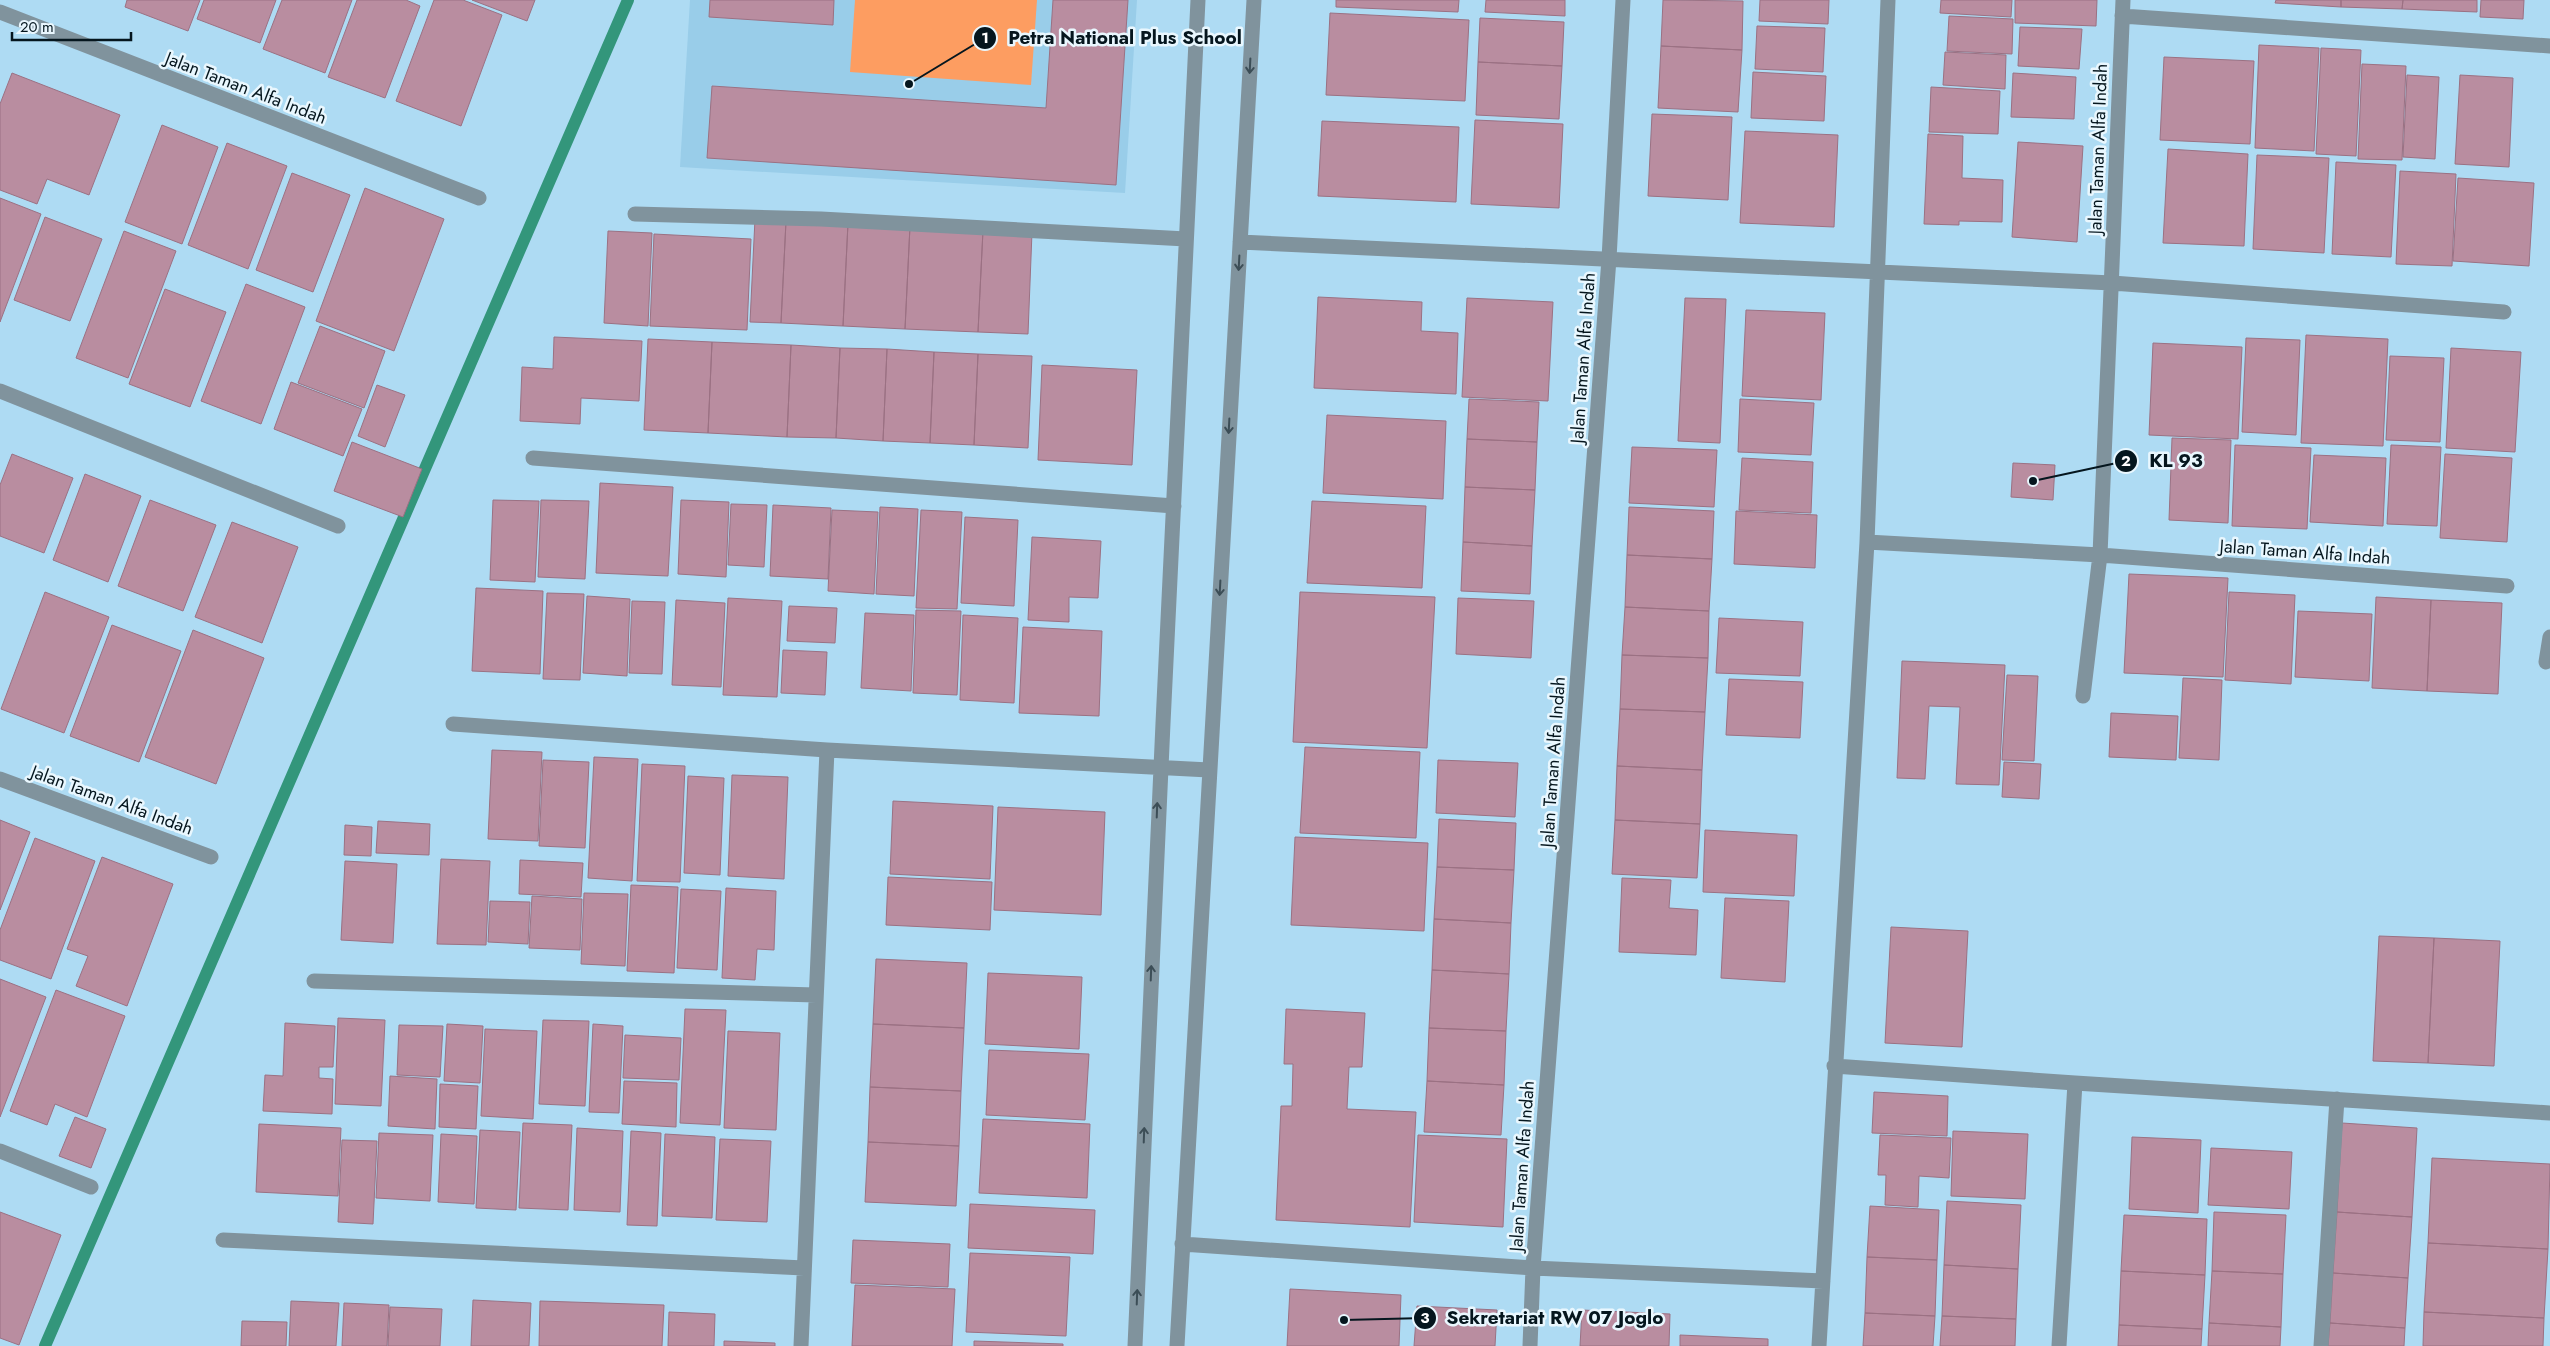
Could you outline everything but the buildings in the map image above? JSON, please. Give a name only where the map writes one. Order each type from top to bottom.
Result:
[{"type":"street","points":[[1135,1346],[1159,768],[1174,506],[1198,0]]},
{"type":"street","points":[[1176,1346],[1254,0]]},
{"type":"street","name":"Jalan Taman Alfa Indah","points":[[1530,1346],[1533,1268],[1609,259],[1623,0]]},
{"type":"street","points":[[1819,1346],[1834,1066],[1867,542],[1888,0]]},
{"type":"street","name":"Jalan Taman Alfa Indah","points":[[2083,696],[2100,555],[2123,0]]},
{"type":"street","name":"Jalan Taman Alfa Indah","points":[[0,12],[479,198]]},
{"type":"street","points":[[2122,16],[2550,46]]},
{"type":"street","points":[[635,214],[821,219],[1186,239]]},
{"type":"street","name":"Jalan Taman Alfa Indah","points":[[1240,242],[2112,283],[2504,312]]},
{"type":"street","points":[[0,391],[338,526]]},
{"type":"street","points":[[533,458],[1174,506]]},
{"type":"street","name":"Jalan Taman Alfa Indah","points":[[1867,542],[2100,555],[2507,586]]},
{"type":"street","points":[[2546,662],[2550,637]]},
{"type":"street","points":[[453,724],[827,750],[1209,770]]},
{"type":"street","points":[[801,1346],[827,750]]},
{"type":"street","name":"Jalan Taman Alfa Indah","points":[[0,779],[211,857]]},
{"type":"street","points":[[314,981],[816,995]]},
{"type":"street","points":[[1834,1066],[2075,1084],[2550,1113]]},
{"type":"street","points":[[2059,1346],[2075,1084]]},
{"type":"street","points":[[2321,1346],[2337,1099]]},
{"type":"street","points":[[0,1152],[92,1187]]},
{"type":"street","points":[[223,1240],[804,1268]]},
{"type":"street","name":"Jalan Taman Alfa Indah","points":[[1182,1244],[1533,1268],[1823,1281]]},
{"type":"shaded area","points":[[690,0],[1137,0],[1125,193],[680,167]]},
{"type":"shaded area","points":[[855,0],[1037,0],[1031,85],[850,72]]},
{"type":"waterway","points":[[45,1346],[628,0]]},
{"type":"place","name":"Petra National Plus School","points":[[909,84]]},
{"type":"place","name":"KL 93","points":[[2033,481]]},
{"type":"place","name":"Sekretariat RW 07 Joglo","points":[[1344,1320]]}]
